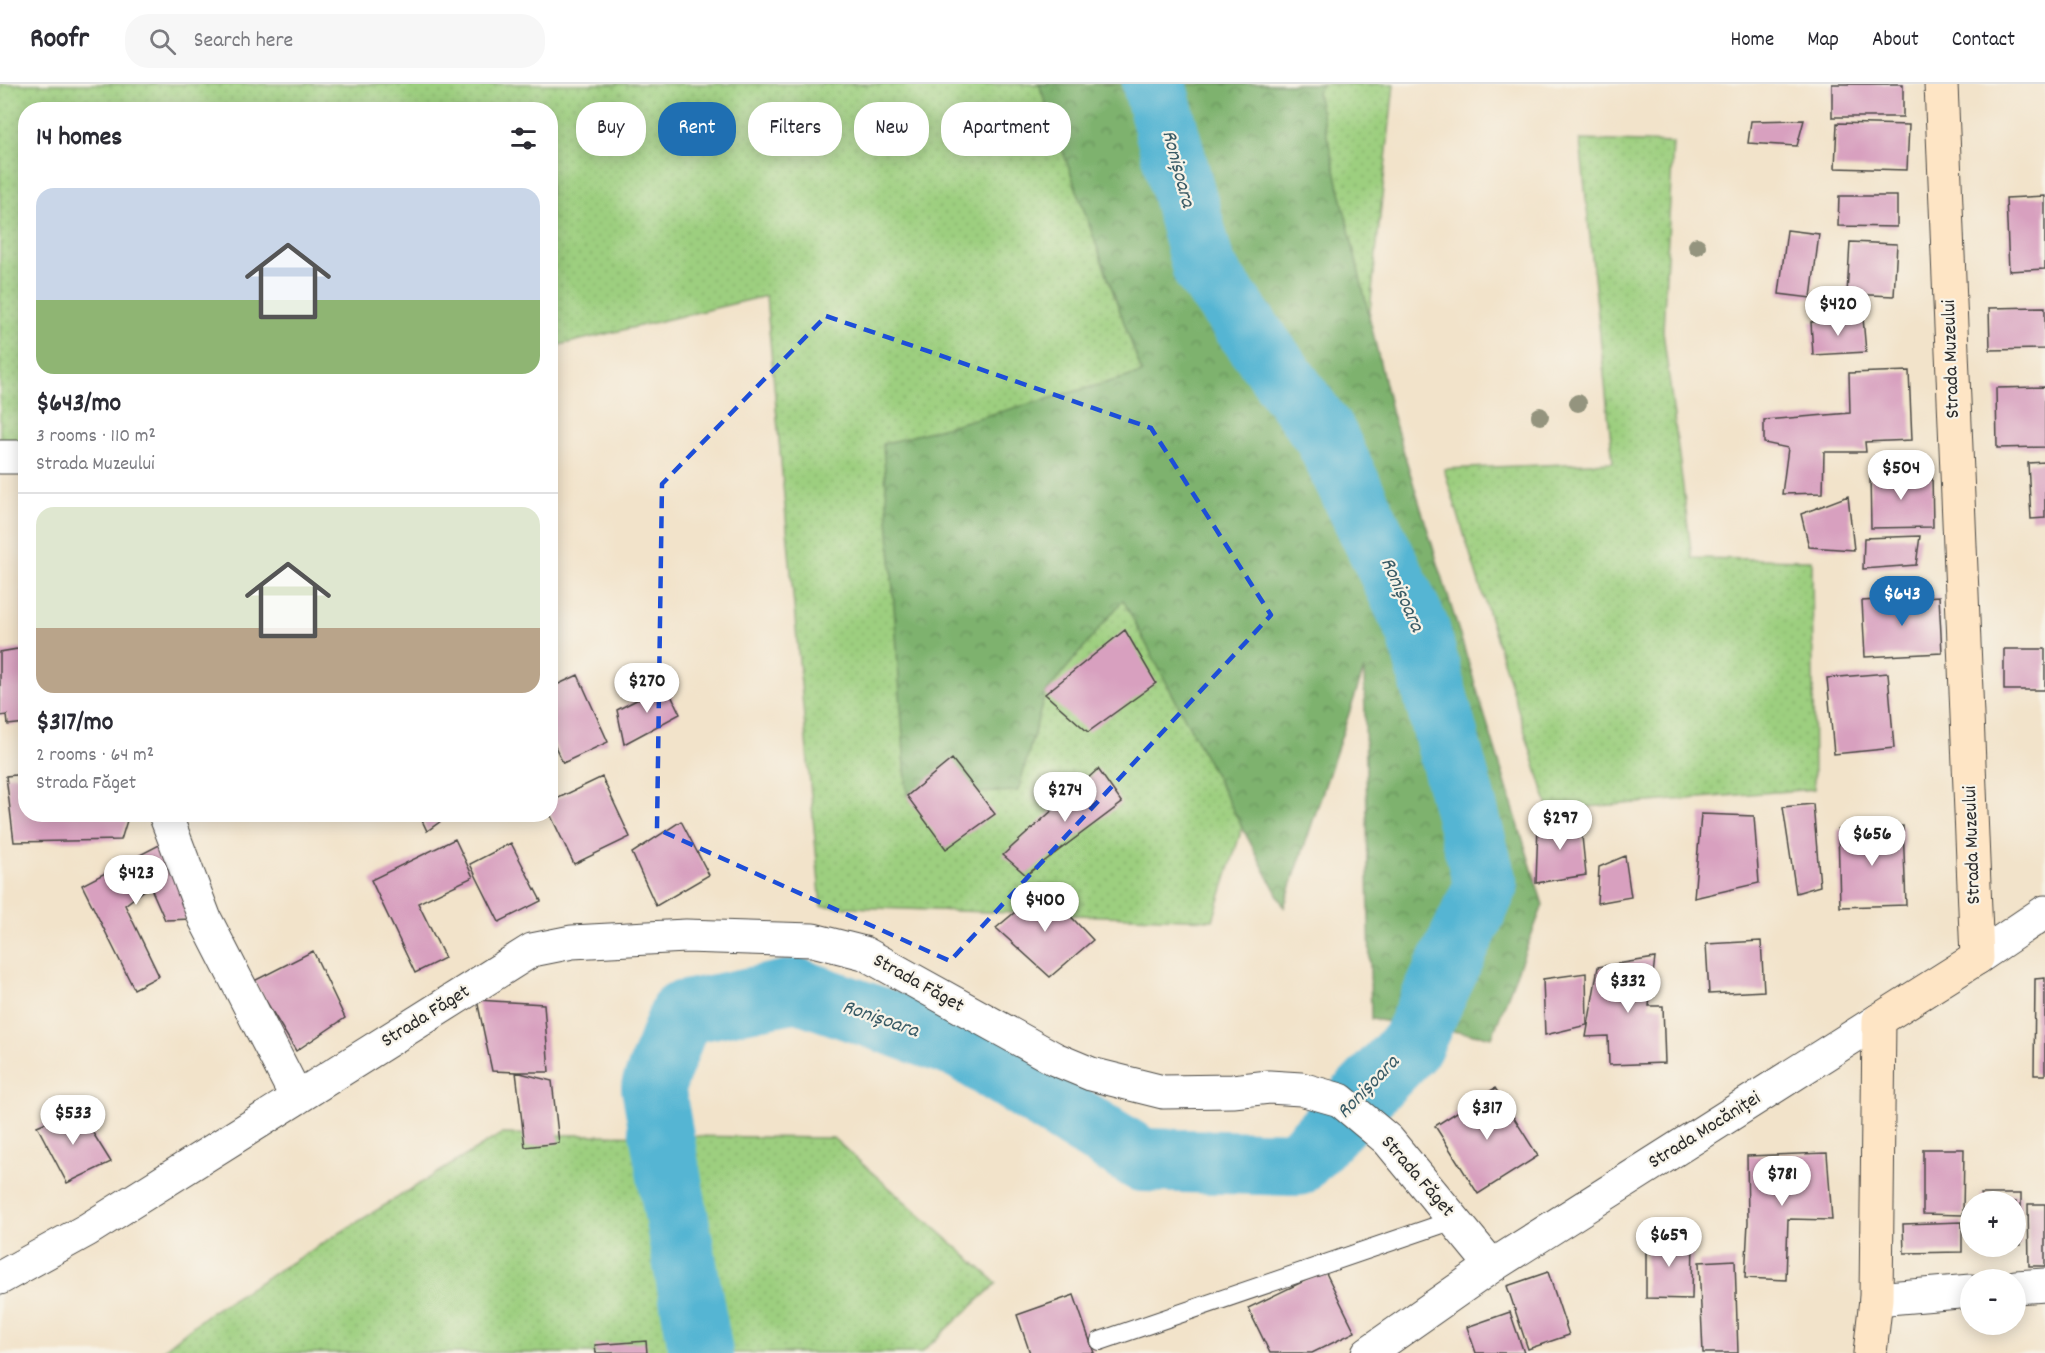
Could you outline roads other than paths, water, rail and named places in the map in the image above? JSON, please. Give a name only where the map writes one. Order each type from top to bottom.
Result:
[{"type":"street","name":"Strada Muzeului","points":[[1941,84],[1977,958]]},
{"type":"street","points":[[0,456],[18,457]]},
{"type":"street","points":[[168,822],[205,919],[297,1098]]},
{"type":"street","name":"Strada Mocăniței","points":[[1368,1353],[1492,1266],[1977,958],[2045,912]]},
{"type":"street","name":"Strada Făget","points":[[0,1278],[87,1230],[532,950],[572,942],[686,936],[813,940],[864,953],[1055,1059],[1091,1074],[1163,1092],[1233,1092],[1269,1087],[1301,1089],[1340,1100],[1388,1140],[1492,1266]]},
{"type":"street","points":[[1870,1353],[1876,1299],[1879,1020]]},
{"type":"street","points":[[2026,1286],[2045,1284]]},
{"type":"street","points":[[1876,1299],[1960,1292]]},
{"type":"lane","points":[[1100,1341],[1454,1220]]},
{"type":"waterway","name":"Ronișoara","points":[[701,1353],[653,1087],[681,1013],[797,990],[962,1048],[1142,1160],[1297,1164],[1411,1045],[1486,886],[1418,630],[1325,435],[1204,269],[1154,84]]}]
